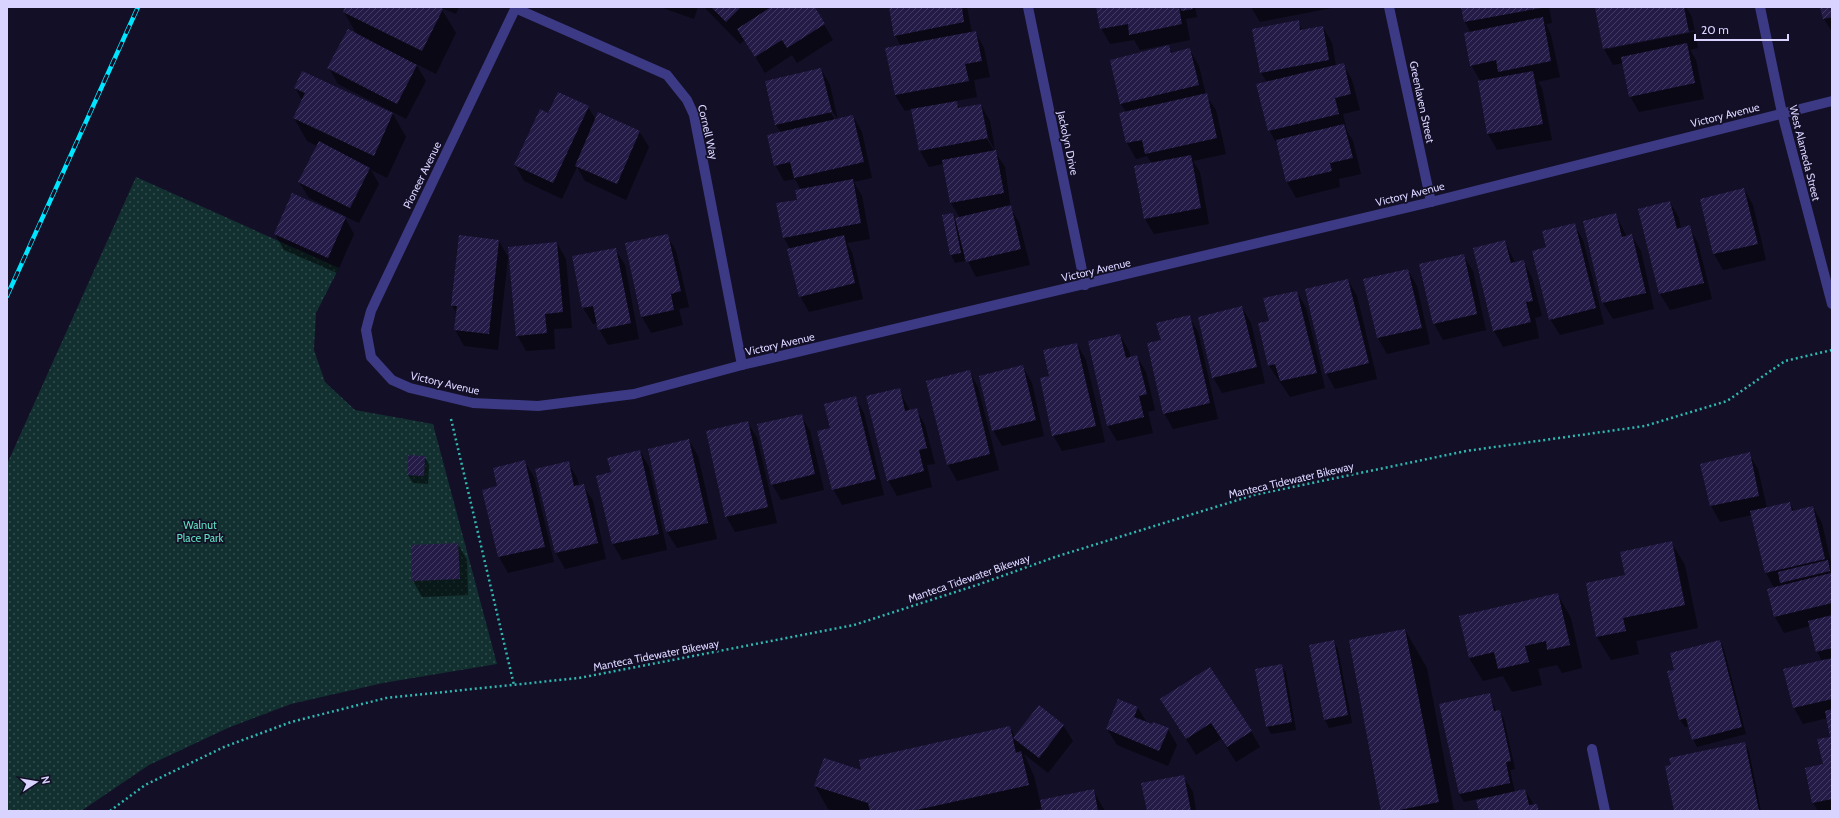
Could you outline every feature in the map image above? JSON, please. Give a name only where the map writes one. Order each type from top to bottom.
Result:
[{"type":"street","name":"Pioneer Avenue","points":[[371,357],[366,330],[371,311],[516,7]]},
{"type":"street","name":"Cornell Way","points":[[516,7],[667,75],[687,100],[694,115],[742,365]]},
{"type":"street","name":"Jackolyn Drive","points":[[1028,7],[1084,285]]},
{"type":"street","name":"Greenlaven Street","points":[[1389,7],[1430,202]]},
{"type":"street","name":"West Alameda Street","points":[[1760,7],[1782,113],[1832,304]]},
{"type":"street","name":"Victory Avenue","points":[[371,357],[392,380],[410,388],[472,404],[538,406],[634,394],[742,365],[1430,202],[1832,100]]},
{"type":"street","points":[[1592,749],[1605,811]]},
{"type":"path","name":"Manteca Tidewater Bikeway","points":[[110,811],[145,786],[224,747],[291,722],[386,698],[579,678],[854,625],[980,584],[1055,557],[1254,495],[1466,451],[1645,426],[1727,401],[1785,361],[1832,350]]},
{"type":"path","points":[[450,417],[514,685]]},
{"type":"green space","name":"Walnut Place Park","points":[[136,177],[339,268],[316,313],[314,350],[325,382],[355,410],[433,424],[497,664],[383,683],[291,704],[230,727],[149,765],[81,811],[7,811],[7,464]]},
{"type":"building","points":[[345,7],[439,7],[443,9],[422,51],[343,12]]},
{"type":"building","points":[[711,7],[741,7],[726,22]]},
{"type":"building","points":[[771,7],[815,7],[825,24],[787,48],[782,40],[755,57],[737,29]]},
{"type":"building","points":[[889,7],[962,7],[964,22],[894,36]]},
{"type":"building","points":[[1096,7],[1179,7],[1182,24],[1129,35],[1128,24],[1100,29]]},
{"type":"building","points":[[1180,7],[1193,7],[1193,9],[1181,11]]},
{"type":"building","points":[[1461,7],[1541,7],[1541,8],[1464,22]]},
{"type":"building","points":[[1684,7],[1689,32],[1603,49],[1595,8]]},
{"type":"building","points":[[1820,7],[1832,7],[1832,17],[1823,19]]},
{"type":"building","points":[[1543,17],[1551,61],[1498,72],[1496,60],[1470,66],[1464,33]]},
{"type":"building","points":[[1299,20],[1300,30],[1323,26],[1329,60],[1260,73],[1252,29]]},
{"type":"building","points":[[348,29],[417,65],[397,104],[327,68]]},
{"type":"building","points":[[976,31],[982,61],[965,64],[969,81],[895,95],[885,48]]},
{"type":"building","points":[[1687,43],[1695,83],[1629,97],[1621,57]]},
{"type":"building","points":[[1169,45],[1171,53],[1190,48],[1199,85],[1120,104],[1110,60]]},
{"type":"building","points":[[1344,63],[1351,94],[1335,98],[1339,114],[1268,131],[1256,84]]},
{"type":"building","points":[[821,68],[832,112],[775,125],[765,81]]},
{"type":"building","points":[[302,71],[393,113],[374,156],[293,118],[305,93],[294,88]]},
{"type":"building","points":[[1533,71],[1543,124],[1487,134],[1478,81]]},
{"type":"building","points":[[558,92],[589,106],[553,183],[514,165],[540,109],[548,113]]},
{"type":"building","points":[[1207,93],[1217,138],[1145,154],[1142,140],[1126,143],[1119,113]]},
{"type":"building","points":[[957,101],[958,108],[981,104],[988,138],[919,151],[911,109]]},
{"type":"building","points":[[598,112],[640,131],[617,184],[575,166]]},
{"type":"building","points":[[853,115],[864,162],[794,178],[790,162],[774,166],[767,135]]},
{"type":"building","points":[[1344,124],[1353,158],[1330,163],[1332,171],[1286,182],[1276,140]]},
{"type":"building","points":[[319,141],[370,168],[350,208],[298,182]]},
{"type":"building","points":[[996,150],[1004,193],[950,203],[942,160]]},
{"type":"building","points":[[1191,155],[1201,208],[1144,219],[1134,166]]},
{"type":"building","points":[[853,179],[861,223],[783,238],[776,203],[797,200],[795,190]]},
{"type":"building","points":[[1744,188],[1758,244],[1713,254],[1700,199]]},
{"type":"building","points":[[292,193],[346,217],[328,258],[274,234]]},
{"type":"building","points":[[1670,201],[1677,229],[1690,225],[1704,283],[1659,294],[1638,209]]},
{"type":"building","points":[[1011,205],[1021,249],[966,262],[955,218]]},
{"type":"building","points":[[953,213],[961,253],[950,255],[942,215]]},
{"type":"building","points":[[1616,213],[1622,237],[1632,234],[1646,293],[1602,303],[1583,221]]},
{"type":"building","points":[[1575,223],[1596,308],[1549,320],[1532,251],[1546,247],[1542,231]]},
{"type":"building","points":[[668,234],[681,291],[671,294],[674,310],[641,317],[625,243]]},
{"type":"building","points":[[459,235],[499,240],[489,334],[454,330],[457,306],[451,306]]},
{"type":"building","points":[[844,235],[855,283],[799,297],[787,249]]},
{"type":"building","points":[[1505,240],[1511,263],[1524,260],[1533,301],[1526,302],[1531,322],[1493,331],[1473,248]]},
{"type":"building","points":[[557,242],[563,312],[545,314],[547,333],[516,336],[508,247]]},
{"type":"building","points":[[616,248],[631,323],[598,330],[593,306],[582,308],[572,256]]},
{"type":"building","points":[[1464,254],[1477,314],[1433,324],[1419,264]]},
{"type":"building","points":[[1408,269],[1422,328],[1377,338],[1363,279]]},
{"type":"building","points":[[1348,279],[1369,363],[1325,374],[1305,289]]},
{"type":"building","points":[[1297,291],[1317,373],[1280,381],[1275,364],[1268,366],[1258,323],[1269,321],[1263,298]]},
{"type":"building","points":[[1242,306],[1257,367],[1212,378],[1198,317]]},
{"type":"building","points":[[1190,315],[1210,403],[1163,414],[1147,343],[1161,340],[1156,323]]},
{"type":"building","points":[[1120,334],[1126,358],[1137,355],[1147,394],[1139,396],[1144,417],[1107,426],[1088,341]]},
{"type":"building","points":[[1077,343],[1096,426],[1052,436],[1040,378],[1049,376],[1043,350]]},
{"type":"building","points":[[1023,365],[1036,420],[992,431],[979,376]]},
{"type":"building","points":[[970,370],[990,454],[947,465],[926,381]]},
{"type":"building","points":[[900,388],[905,411],[917,408],[927,448],[919,450],[924,471],[887,481],[866,396]]},
{"type":"building","points":[[856,396],[876,479],[832,490],[817,431],[830,428],[824,404]]},
{"type":"building","points":[[802,414],[815,474],[771,485],[757,424]]},
{"type":"building","points":[[748,421],[768,507],[725,517],[706,431]]},
{"type":"building","points":[[689,439],[708,523],[666,532],[648,449]]},
{"type":"building","points":[[640,450],[659,534],[612,544],[596,476],[611,472],[607,458]]},
{"type":"building","points":[[1750,452],[1759,496],[1710,506],[1700,464]]},
{"type":"building","points":[[408,455],[425,456],[424,476],[407,475]]},
{"type":"building","points":[[525,460],[545,547],[498,557],[482,490],[497,486],[493,468]]},
{"type":"building","points":[[569,461],[574,486],[584,484],[598,543],[555,553],[535,469]]},
{"type":"building","points":[[1790,502],[1792,511],[1813,506],[1825,559],[1765,573],[1750,511]]},
{"type":"building","points":[[1672,541],[1685,605],[1623,618],[1626,631],[1596,637],[1586,583],[1625,575],[1620,552]]},
{"type":"building","points":[[458,543],[460,579],[412,581],[411,545]]},
{"type":"building","points":[[1828,560],[1830,571],[1780,583],[1778,572]]},
{"type":"building","points":[[1831,573],[1832,603],[1774,617],[1767,589]]},
{"type":"building","points":[[1558,593],[1570,645],[1547,650],[1546,641],[1525,646],[1529,662],[1498,669],[1494,652],[1469,658],[1459,616]]},
{"type":"building","points":[[1832,615],[1832,648],[1816,652],[1808,621]]},
{"type":"building","points":[[1405,629],[1439,802],[1394,811],[1381,811],[1349,640]]},
{"type":"building","points":[[1334,640],[1348,715],[1324,720],[1309,645]]},
{"type":"building","points":[[1720,640],[1742,727],[1692,740],[1686,718],[1679,720],[1667,671],[1674,670],[1670,653]]},
{"type":"building","points":[[1832,658],[1832,699],[1793,708],[1783,669]]},
{"type":"building","points":[[1282,664],[1292,722],[1266,727],[1255,669]]},
{"type":"building","points":[[1210,667],[1252,731],[1227,747],[1211,723],[1186,739],[1160,699]]},
{"type":"building","points":[[1490,693],[1494,711],[1500,710],[1511,761],[1506,762],[1510,783],[1459,794],[1439,704]]},
{"type":"building","points":[[1118,699],[1138,707],[1134,717],[1152,724],[1153,722],[1169,728],[1159,751],[1106,729]]},
{"type":"building","points":[[1039,705],[1064,725],[1039,758],[1013,738]]},
{"type":"building","points":[[1832,709],[1832,799],[1812,803],[1805,768],[1823,764],[1817,739],[1830,737],[1825,711]]},
{"type":"building","points":[[1010,726],[1016,753],[1021,751],[1029,785],[912,811],[870,811],[868,803],[814,786],[824,758],[861,770],[859,760]]},
{"type":"building","points":[[1745,742],[1759,811],[1674,811],[1665,766],[1671,765],[1669,758]]},
{"type":"building","points":[[1184,775],[1191,811],[1147,811],[1141,783]]},
{"type":"building","points":[[1094,789],[1098,811],[1042,811],[1040,800]]},
{"type":"building","points":[[1525,789],[1529,805],[1537,804],[1539,811],[1479,811],[1476,800]]},
{"type":"railway","points":[[7,296],[138,7]]}]
